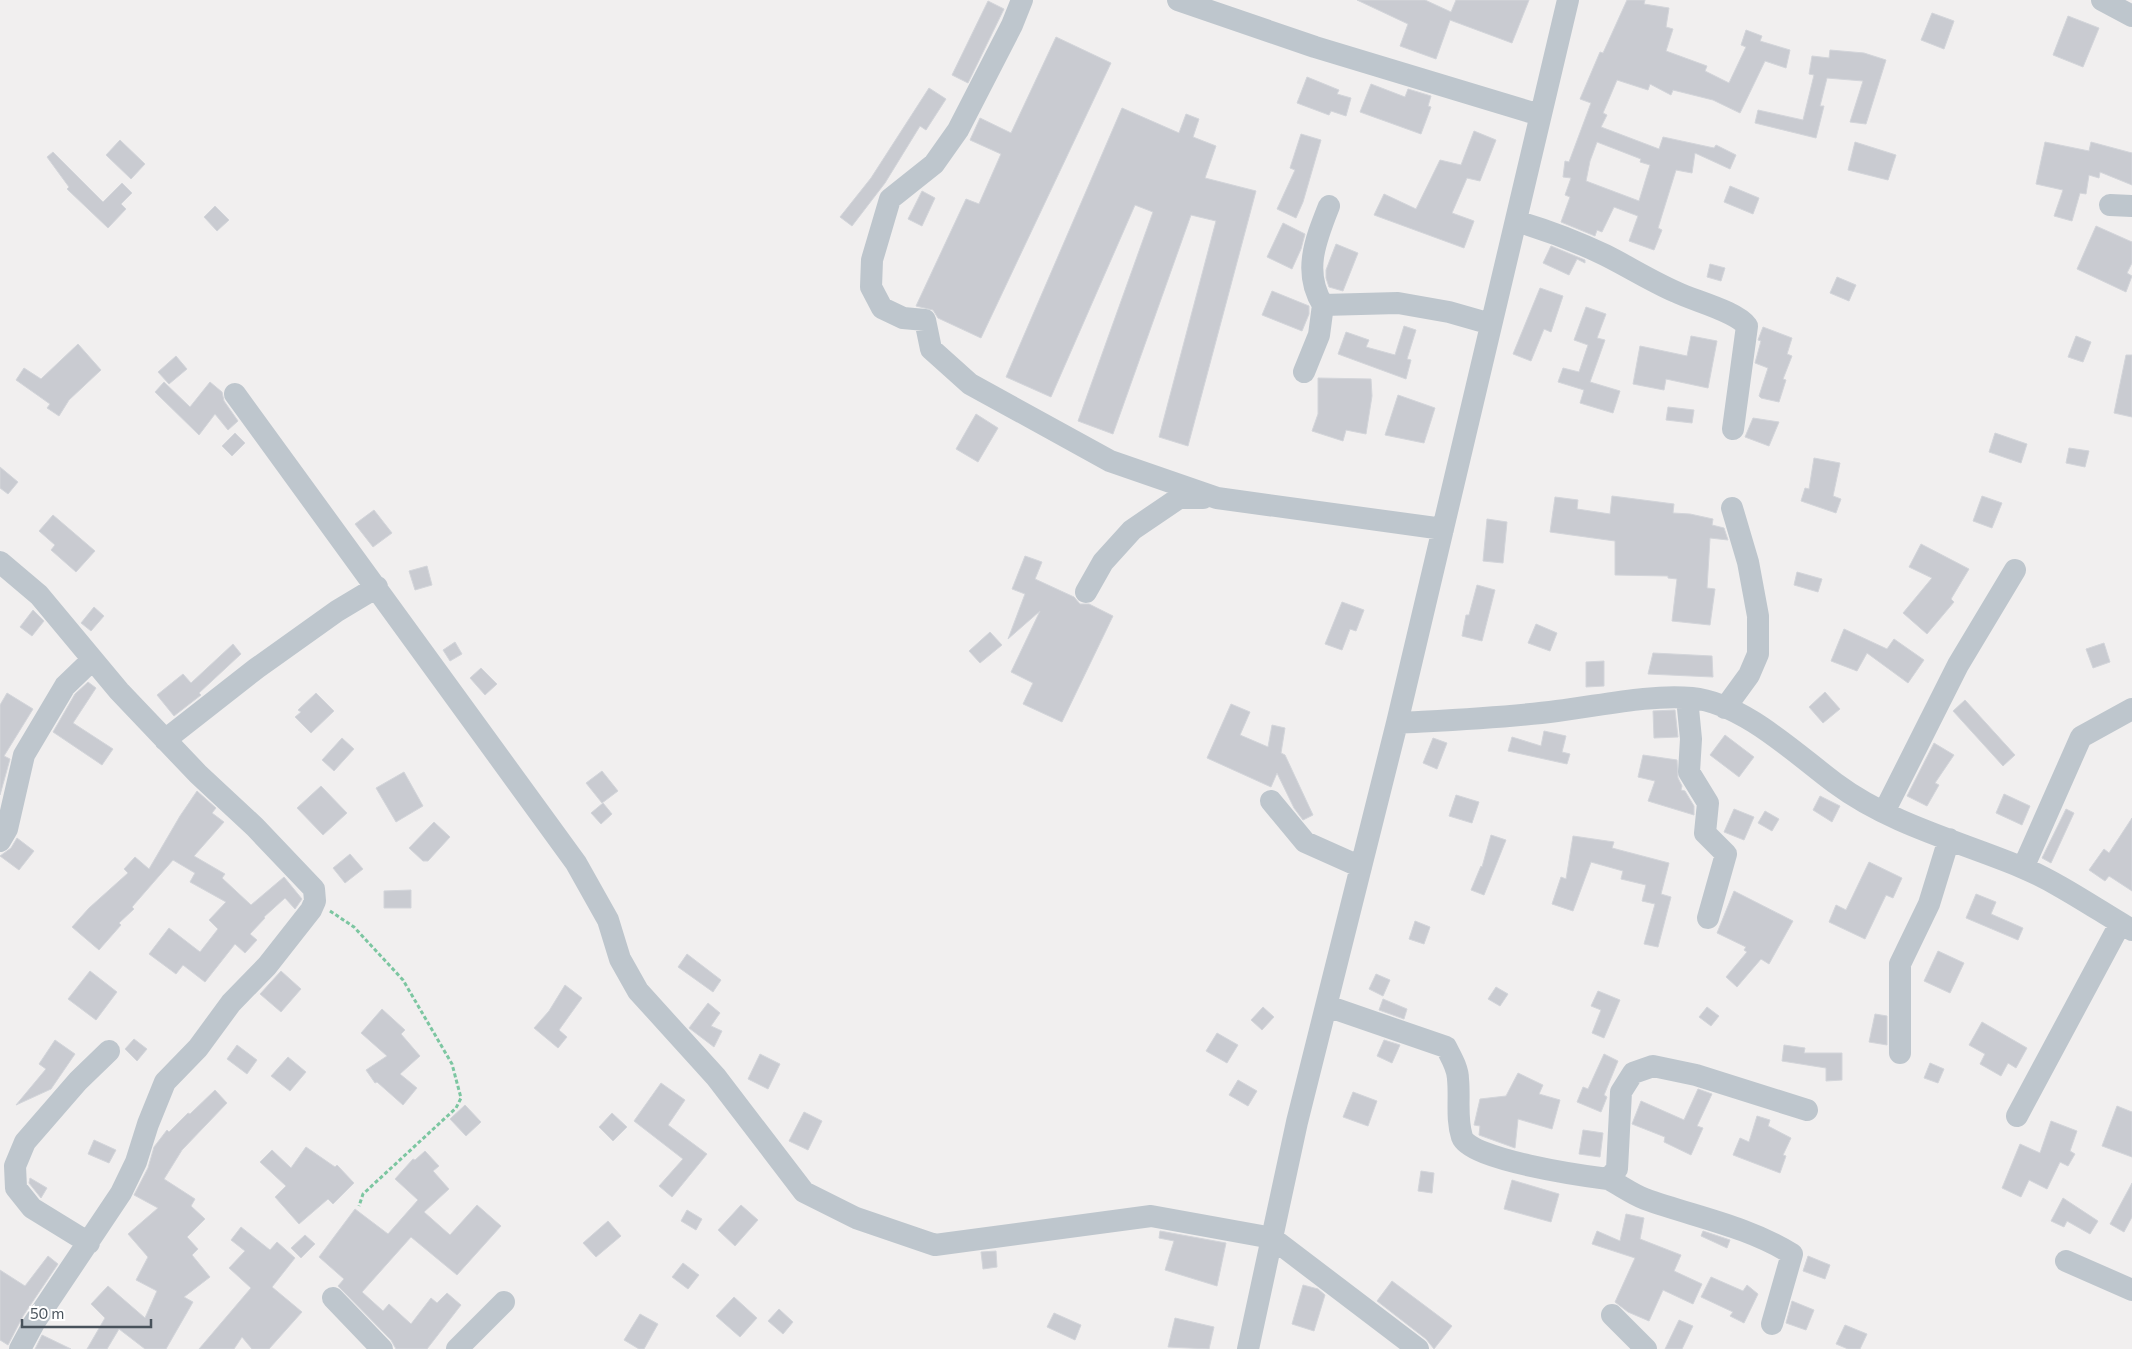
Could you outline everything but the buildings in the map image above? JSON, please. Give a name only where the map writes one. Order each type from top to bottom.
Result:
[{"type":"street","points":[[1022,0],[1012,25],[958,130],[934,164],[890,199],[872,260],[871,288],[882,308],[903,318],[925,320],[931,348],[970,384],[1110,461],[1217,498]]},
{"type":"street","points":[[1178,0],[1315,47],[1540,115]]},
{"type":"street","points":[[1248,1349],[1272,1238],[1327,1006],[1397,723],[1568,0]]},
{"type":"street","points":[[2102,0],[2132,16]]},
{"type":"street","points":[[1304,372],[1319,335],[1323,305],[1316,294],[1311,272],[1314,244],[1330,206]]},
{"type":"street","points":[[1516,220],[1552,231],[1606,256],[1650,281],[1697,302],[1742,318],[1747,326],[1733,429]]},
{"type":"street","points":[[1323,305],[1398,303],[1449,312],[1491,324]]},
{"type":"street","points":[[236,394],[576,863],[608,920],[620,959],[638,991],[716,1077],[804,1192],[856,1218],[935,1245],[1151,1216],[1272,1238],[1418,1349]]},
{"type":"street","points":[[1086,592],[1103,562],[1126,536],[1156,512],[1178,498],[1217,498],[1443,529]]},
{"type":"street","points":[[1725,708],[1749,675],[1758,654],[1758,616],[1748,562],[1732,508]]},
{"type":"street","points":[[0,562],[39,595],[92,660],[165,740],[314,889],[315,901],[312,910],[267,966],[231,1003],[198,1048],[165,1082],[148,1124],[136,1162],[121,1193],[34,1324],[20,1349]]},
{"type":"street","points":[[1884,812],[1958,665],[2016,570]]},
{"type":"street","points":[[165,740],[190,719],[226,695],[257,668],[337,611],[377,587]]},
{"type":"street","points":[[0,841],[7,829],[24,755],[65,686],[92,660]]},
{"type":"street","points":[[1397,723],[1510,717],[1664,698],[1687,698],[1725,708],[1756,724],[1805,758],[1836,783],[1884,812],[2023,868],[2126,927],[2017,1116]]},
{"type":"street","points":[[1687,698],[1692,739],[1689,772],[1708,802],[1705,833],[1726,854],[1708,918]]},
{"type":"street","points":[[2023,868],[2081,737],[2132,709]]},
{"type":"street","points":[[1271,801],[1304,842],[1361,867]]},
{"type":"street","points":[[1900,1053],[1900,964],[1929,904],[1949,839]]},
{"type":"street","points":[[1327,1006],[1446,1047],[1458,1078],[1459,1123],[1463,1140],[1473,1148],[1492,1155],[1570,1175],[1608,1179],[1643,1198],[1733,1226],[1772,1242],[1792,1254],[1772,1324]]},
{"type":"street","points":[[89,1243],[32,1208],[16,1188],[15,1166],[25,1142],[78,1081],[109,1051]]},
{"type":"street","points":[[1608,1179],[1617,1169],[1621,1092],[1633,1073],[1653,1066],[1696,1075],[1807,1110]]},
{"type":"street","points":[[2066,1261],[2132,1290]]},
{"type":"street","points":[[333,1298],[382,1349]]},
{"type":"street","points":[[457,1349],[504,1302]]},
{"type":"street","points":[[1612,1316],[1646,1349]]},
{"type":"path","points":[[315,901],[354,927],[403,980],[452,1064],[462,1098],[456,1108],[363,1194],[359,1206]]}]
